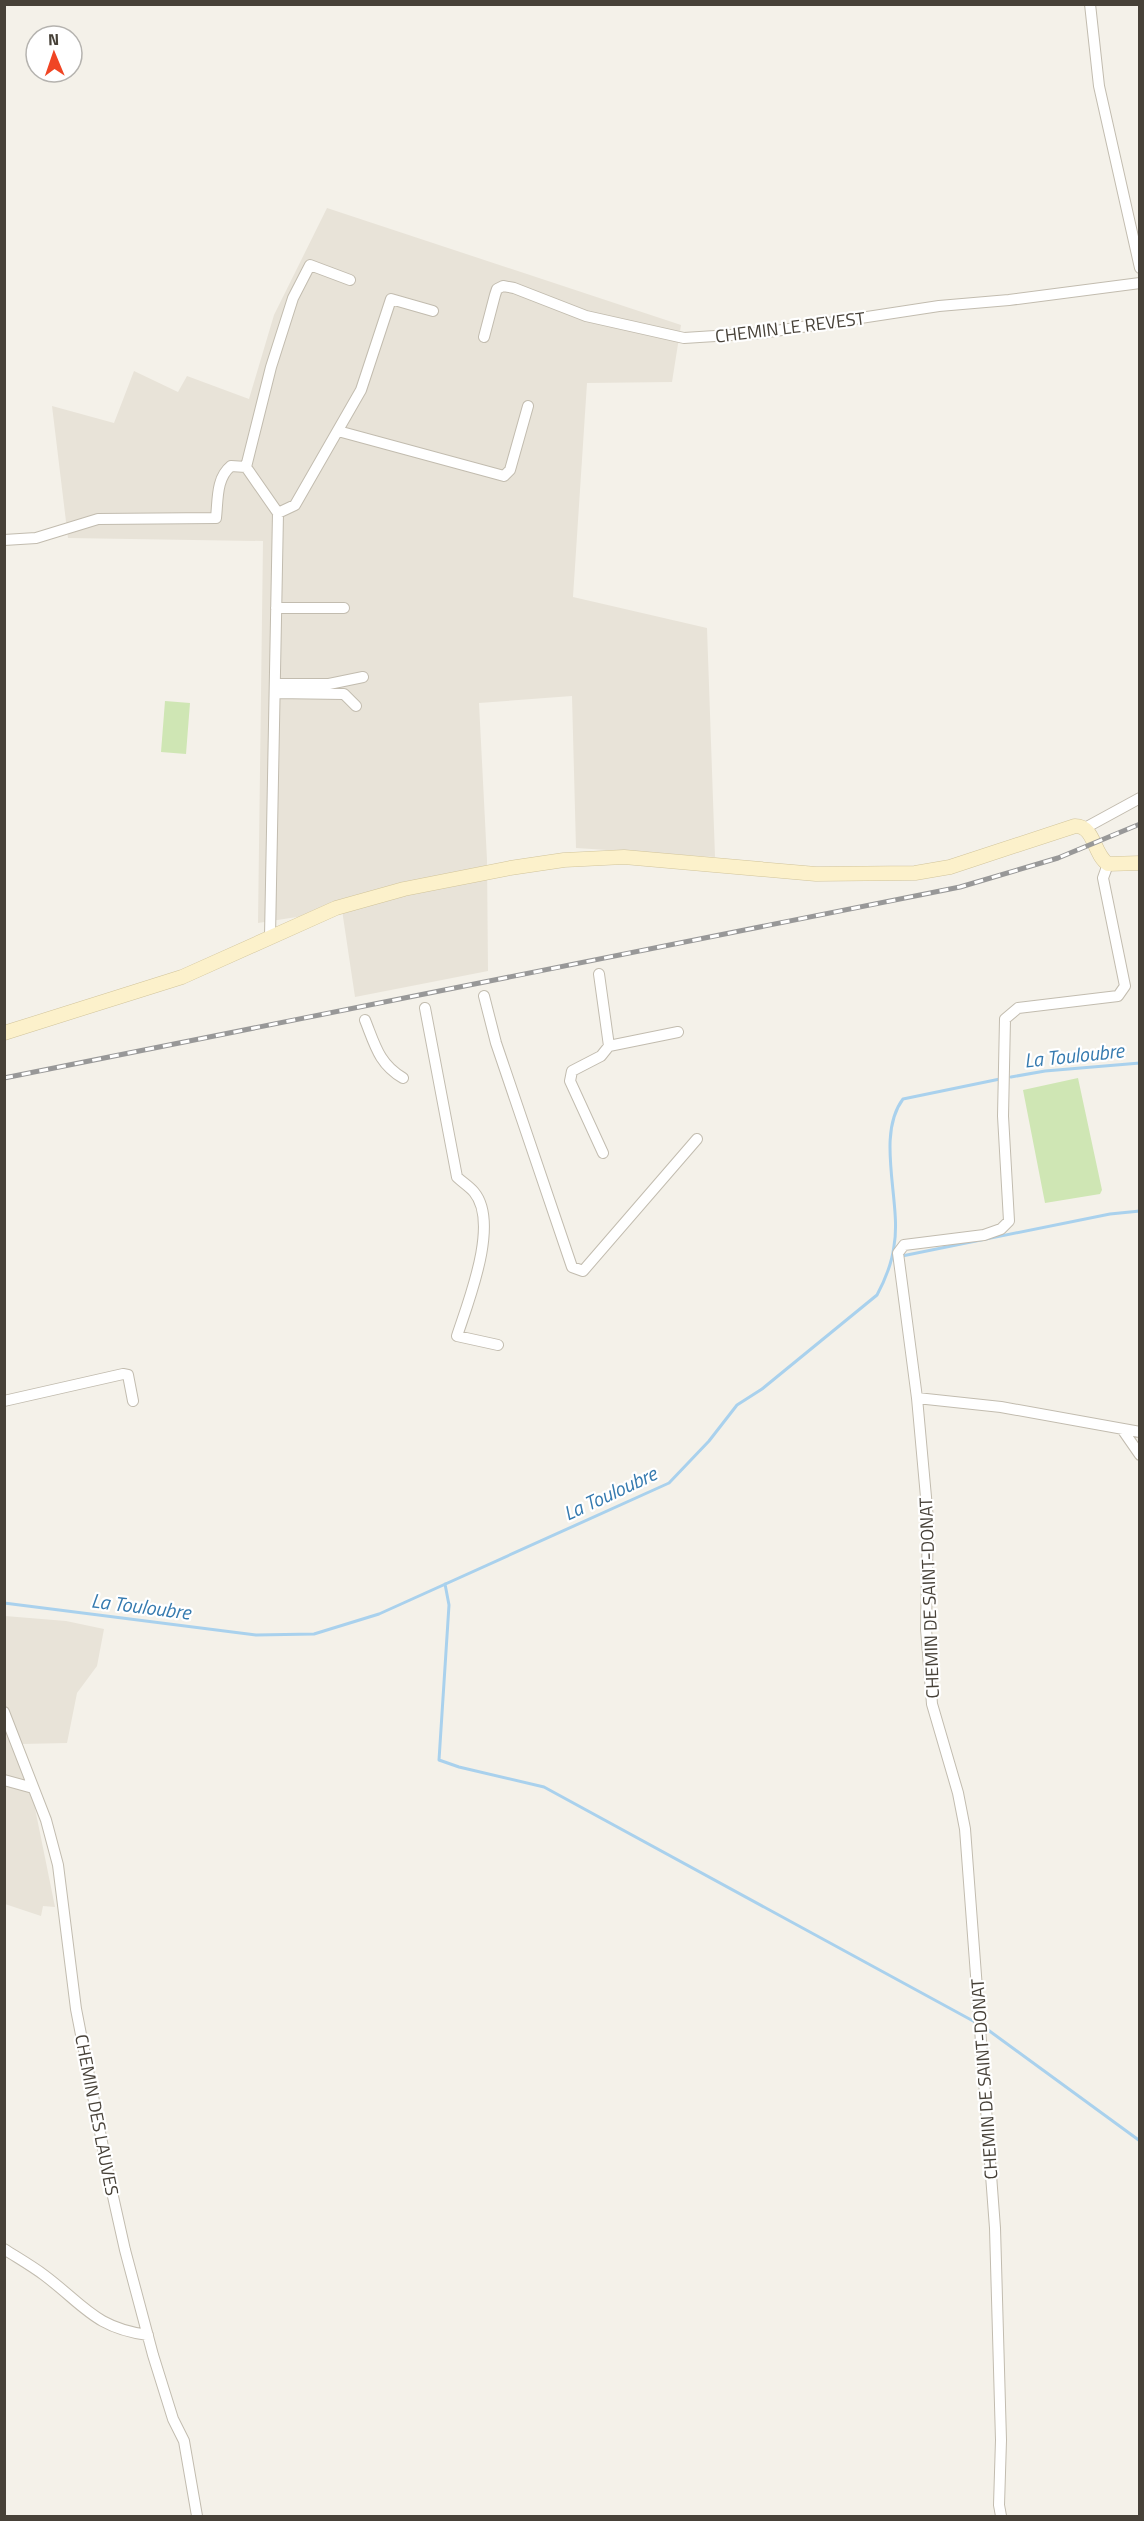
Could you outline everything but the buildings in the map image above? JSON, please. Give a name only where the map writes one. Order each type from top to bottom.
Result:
[{"type":"main road","points":[[4,1033],[182,977],[315,916],[359,901],[404,889],[536,864],[587,858],[648,858],[816,873],[906,873],[950,867],[1075,826],[1085,828],[1100,858],[1108,864],[1140,863]]},
{"type":"street","points":[[1090,4],[1099,86],[1140,268]]},
{"type":"street","points":[[270,937],[278,513],[246,467],[271,367],[293,298],[310,265],[350,280]]},
{"type":"street","name":"CHEMIN LE REVEST","points":[[484,337],[495,294],[497,289],[503,286],[514,288],[586,316],[684,338],[762,333],[939,306],[1009,300],[1140,283]]},
{"type":"street","points":[[278,513],[295,505],[361,390],[391,299],[433,311]]},
{"type":"street","points":[[338,431],[504,476],[510,470],[528,406]]},
{"type":"street","points":[[4,540],[36,538],[98,519],[216,518],[220,483],[225,470],[231,466],[246,467]]},
{"type":"street","points":[[276,608],[344,608]]},
{"type":"street","points":[[275,689],[329,684],[363,677]]},
{"type":"street","points":[[275,689],[344,694],[356,706]]},
{"type":"street","points":[[1085,828],[1140,798]]},
{"type":"street","name":"CHEMIN DE SAINT-DONAT","points":[[1001,2517],[995,2228],[965,1829],[958,1793],[932,1704],[926,1629],[927,1519],[917,1398],[898,1253],[904,1245],[984,1235],[1001,1229],[1009,1221],[1003,1116],[1005,1018],[1018,1008],[1118,996],[1125,986],[1103,878],[1108,864]]},
{"type":"street","points":[[598,974],[609,1046]]},
{"type":"street","points":[[484,996],[496,1043],[572,1267],[583,1271],[697,1139]]},
{"type":"street","points":[[425,1008],[457,1177],[475,1193],[484,1230],[480,1262],[457,1336],[498,1345]]},
{"type":"street","points":[[365,1020],[375,1047],[389,1070],[403,1078]]},
{"type":"street","points":[[603,1153],[570,1081],[572,1071],[601,1056],[609,1046],[678,1032]]},
{"type":"street","points":[[4,1401],[123,1374],[128,1375],[133,1401]]},
{"type":"street","points":[[917,1398],[1002,1407],[1140,1432]]},
{"type":"street","points":[[1122,1429],[1140,1455]]},
{"type":"street","name":"CHEMIN DES LAUVES","points":[[4,1712],[46,1820],[58,1865],[76,2009],[113,2194],[148,2335],[173,2419],[184,2441],[197,2517]]},
{"type":"street","points":[[4,1780],[33,1788]]},
{"type":"street","points":[[4,2249],[44,2275],[100,2321],[129,2333],[148,2335]]},
{"type":"shaded area","points":[[327,208],[681,325],[672,382],[587,383],[573,597],[707,628],[715,857],[576,848],[572,696],[479,703],[487,860],[488,971],[355,997],[342,910],[258,923],[263,541],[68,538],[52,406],[114,423],[134,371],[178,392],[187,376],[249,399],[274,315]]},
{"type":"shaded area","points":[[5,1616],[66,1621],[104,1629],[97,1666],[77,1693],[67,1743],[22,1744],[55,1907],[43,1906],[41,1916],[5,1904]]},
{"type":"green space","points":[[165,701],[190,703],[186,754],[161,752]]},
{"type":"green space","points":[[1078,1078],[1102,1190],[1100,1194],[1045,1203],[1023,1090]]},
{"type":"waterway","name":"La Touloubre","points":[[1011,1077],[1045,1071],[1140,1063]]},
{"type":"waterway","name":"La Touloubre","points":[[4,1603],[256,1635],[314,1634],[379,1614],[669,1483],[709,1441],[737,1405],[762,1389],[877,1295],[888,1271],[894,1246],[896,1229],[891,1170],[891,1132],[895,1114],[903,1099],[1000,1079]]},
{"type":"waterway","points":[[902,1256],[1110,1214],[1140,1211]]},
{"type":"waterway","points":[[445,1584],[449,1605],[439,1760],[544,1787],[975,2022]]},
{"type":"waterway","points":[[984,2027],[1140,2141]]},
{"type":"railway","points":[[4,1078],[960,887],[1058,858],[1140,824]]}]
